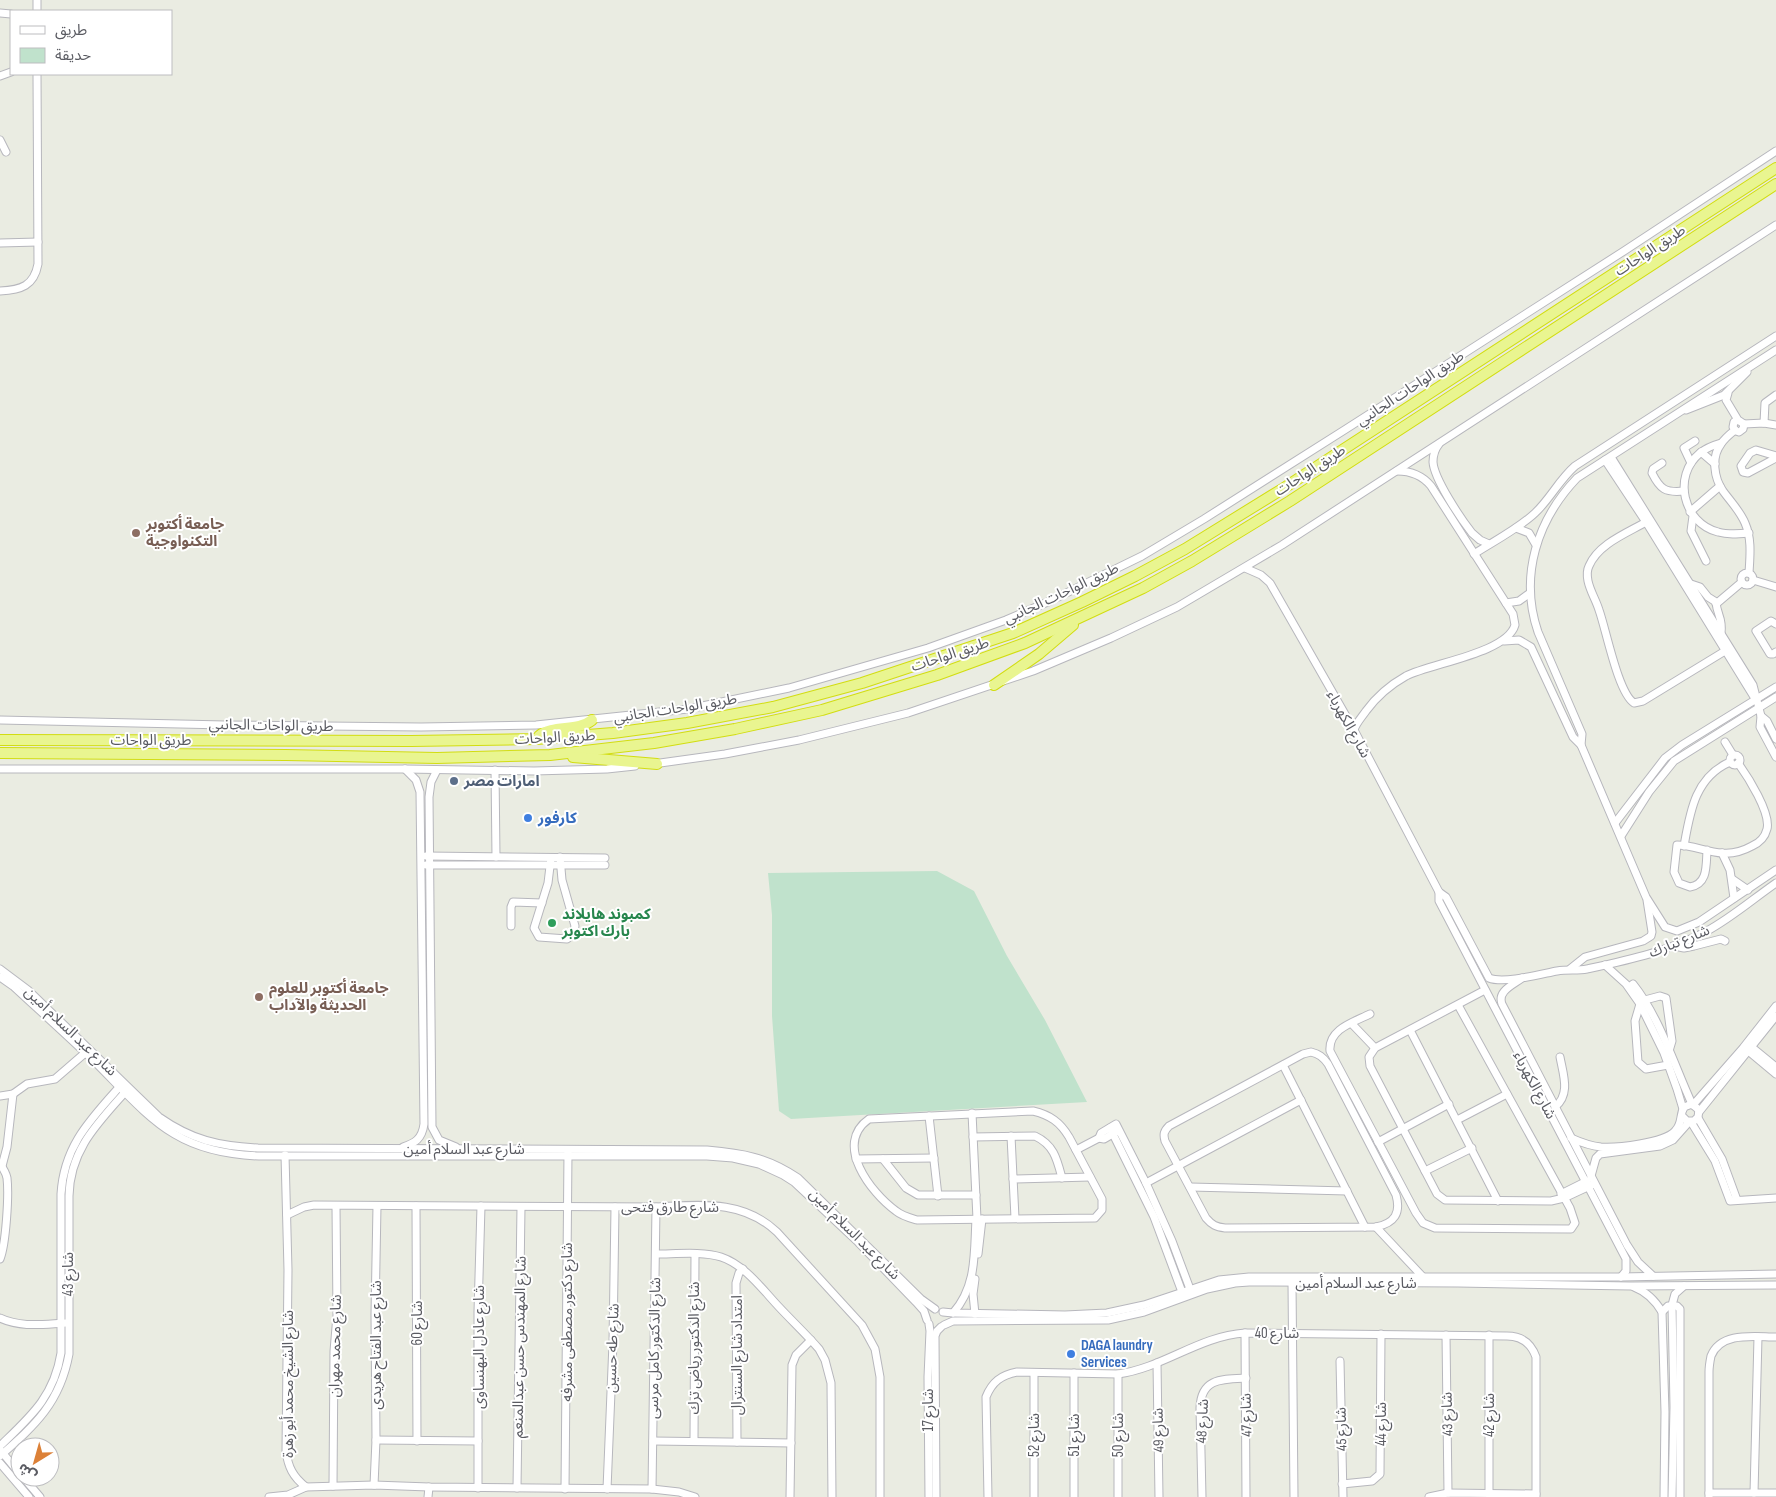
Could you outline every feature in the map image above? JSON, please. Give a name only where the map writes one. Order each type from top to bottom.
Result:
[{"type":"highway","name":"طريق الواحات","points":[[0,740],[411,741],[537,739],[613,733],[687,723],[816,697],[862,683],[1013,633],[1135,576],[1234,519],[1776,168]]},
{"type":"highway","name":"طريق الواحات","points":[[0,753],[437,758],[550,755],[683,738],[735,729],[822,710],[946,672],[1026,643],[1143,588],[1192,561],[1282,506],[1776,184]]},
{"type":"highway","points":[[994,685],[1039,654],[1081,618]]},
{"type":"highway","points":[[537,739],[543,732],[581,726],[592,720]]},
{"type":"highway","points":[[276,740],[279,749],[277,755]]},
{"type":"highway","points":[[297,755],[296,747],[300,740]]},
{"type":"highway","points":[[550,755],[657,764]]},
{"type":"street","points":[[0,290],[18,289],[32,280],[38,264],[37,75]]},
{"type":"street","points":[[0,140],[6,152]]},
{"type":"street","name":"طريق الواحات الجانبي","points":[[0,720],[421,727],[536,725],[688,709],[790,688],[928,648],[1006,620],[1050,601],[1142,556],[1204,519],[1624,252],[1776,152]]},
{"type":"street","points":[[0,769],[405,769],[534,771],[607,769],[725,754],[815,736],[908,713],[1034,671],[1177,607],[1245,568],[1776,225]]},
{"type":"street","points":[[0,243],[38,242]]},
{"type":"street","points":[[1474,554],[1516,528],[1536,512],[1559,482],[1575,466],[1776,336]]},
{"type":"street","points":[[1581,745],[1582,734],[1538,632],[1533,616],[1530,593],[1532,566],[1536,545],[1544,525],[1555,505],[1577,478],[1776,350]]},
{"type":"street","points":[[1678,412],[1696,407],[1728,392],[1755,363]]},
{"type":"street","points":[[1728,392],[1726,400],[1738,424]]},
{"type":"street","points":[[1764,423],[1765,403],[1776,395]]},
{"type":"street","points":[[1715,399],[1722,402],[1738,424]]},
{"type":"street","points":[[1706,562],[1691,532],[1691,514],[1684,491],[1685,477],[1691,463],[1701,452],[1721,443],[1738,424],[1764,423],[1776,425]]},
{"type":"street","points":[[1691,463],[1684,448],[1695,441]]},
{"type":"street","points":[[1439,443],[1435,450],[1433,462],[1438,479],[1472,533],[1480,540],[1489,544]]},
{"type":"street","points":[[1721,443],[1715,464],[1715,472],[1720,486],[1742,515],[1749,533],[1749,573],[1753,576],[1753,580]]},
{"type":"street","points":[[1756,450],[1776,457],[1748,473],[1743,472],[1741,468],[1753,451],[1756,450]]},
{"type":"street","points":[[1701,452],[1715,464]]},
{"type":"street","points":[[1608,458],[1691,584],[1753,685],[1760,727],[1776,757]]},
{"type":"street","points":[[1662,463],[1652,471],[1660,487],[1668,491],[1684,491]]},
{"type":"street","points":[[1397,471],[1415,474],[1428,482],[1506,603],[1514,618],[1515,625],[1512,632],[1501,642]]},
{"type":"street","points":[[1691,514],[1720,486]]},
{"type":"street","points":[[1546,499],[1555,505]]},
{"type":"street","points":[[1638,505],[1646,522],[1756,699]]},
{"type":"street","points":[[1691,514],[1707,528],[1717,532],[1726,534],[1749,533]]},
{"type":"street","points":[[1646,522],[1602,547],[1591,561],[1587,572],[1589,584],[1599,608],[1617,672],[1629,700],[1639,703],[1643,701],[1725,651]]},
{"type":"street","points":[[1516,528],[1529,533],[1536,545]]},
{"type":"street","name":"شارع الكهرباء","points":[[1245,568],[1261,575],[1270,583],[1354,730],[1439,892],[1446,897],[1487,976],[1496,980]]},
{"type":"street","points":[[1715,602],[1742,582],[1743,575],[1749,573]]},
{"type":"street","points":[[1742,582],[1749,585],[1753,580]]},
{"type":"street","points":[[1753,580],[1776,587]]},
{"type":"street","points":[[1691,584],[1700,587],[1715,602],[1722,620],[1721,633]]},
{"type":"street","points":[[1506,603],[1519,601],[1530,593]]},
{"type":"street","points":[[1776,624],[1771,620],[1756,631],[1770,654],[1776,652]]},
{"type":"street","points":[[1354,730],[1373,702],[1398,681],[1419,670],[1478,652],[1501,642],[1519,640],[1531,647],[1573,737],[1581,745],[1646,897]]},
{"type":"street","points":[[1615,823],[1665,758],[1682,745],[1776,687]]},
{"type":"street","points":[[1621,836],[1649,792],[1674,760],[1759,712],[1776,697]]},
{"type":"street","points":[[1759,712],[1767,721],[1776,739]]},
{"type":"street","points":[[1707,850],[1704,878],[1696,886],[1684,886],[1676,878],[1674,872],[1676,847],[1678,845],[1707,850],[1722,853],[1736,852],[1748,848],[1761,840],[1767,829],[1768,822],[1756,792],[1738,763],[1733,764],[1725,742]]},
{"type":"street","points":[[1684,846],[1690,813],[1698,791],[1712,774],[1732,759]]},
{"type":"street","points":[[398,1149],[416,1141],[422,1132],[424,1124],[419,789],[416,780],[405,769]]},
{"type":"street","points":[[437,770],[430,788],[432,1128],[442,1142],[460,1149]]},
{"type":"street","points":[[495,770],[496,857]]},
{"type":"street","points":[[1730,870],[1736,852]]},
{"type":"street","points":[[1722,853],[1730,870],[1734,898]]},
{"type":"street","points":[[421,856],[496,857],[551,861]]},
{"type":"street","points":[[551,861],[542,902],[534,923],[535,933],[543,939],[567,939],[574,934],[575,926],[562,880],[560,861]]},
{"type":"street","points":[[421,865],[605,861]]},
{"type":"street","name":"شارع تبارك","points":[[1646,897],[1665,927],[1677,931],[1699,922],[1776,870]]},
{"type":"street","points":[[548,879],[562,880]]},
{"type":"street","points":[[1732,879],[1748,890]]},
{"type":"street","name":"شارع تبارك","points":[[1570,968],[1582,970],[1635,958],[1674,946],[1708,931],[1776,883]]},
{"type":"street","name":"شارع الكهرباء","points":[[1439,892],[1439,901],[1485,990],[1563,1138],[1590,1182],[1624,1247],[1654,1276]]},
{"type":"street","name":"شارع تبارك","points":[[1496,980],[1524,978],[1570,968],[1585,958],[1643,941],[1651,936],[1652,932],[1646,897]]},
{"type":"street","points":[[511,926],[513,902],[542,902]]},
{"type":"street","points":[[1674,946],[1689,947],[1721,939],[1725,940]]},
{"type":"street","points":[[1605,965],[1631,986],[1643,1002],[1669,1051],[1692,1104],[1697,1107],[1694,1118]]},
{"type":"street","name":"شارع عبد السلام أمين","points":[[0,968],[28,990],[161,1126],[200,1147],[228,1154],[243,1155],[568,1152]]},
{"type":"street","name":"شارع عبد السلام أمين","points":[[0,977],[13,986],[85,1053],[159,1117],[184,1133],[213,1144],[258,1148],[460,1149],[733,1158],[759,1164],[783,1174],[859,1240],[921,1299],[935,1309]]},
{"type":"street","name":"شارع تبارك","points":[[1503,992],[1524,978]]},
{"type":"street","points":[[1485,990],[1375,1048],[1369,1057],[1370,1066],[1437,1194],[1442,1199],[1552,1201],[1590,1182],[1600,1150]]},
{"type":"street","name":"شارع الكهرباء","points":[[1503,992],[1500,998],[1502,1004],[1571,1138],[1590,1182]]},
{"type":"street","points":[[1668,1064],[1646,1069],[1638,1062],[1635,1021],[1643,1002],[1660,996],[1666,998],[1672,1041],[1669,1051]]},
{"type":"street","points":[[1643,1002],[1668,1064],[1683,1113],[1694,1118],[1734,1200],[1776,1198]]},
{"type":"street","points":[[1370,1014],[1333,1035],[1330,1042],[1330,1051],[1423,1223],[1432,1228],[1569,1230],[1574,1227],[1575,1221],[1566,1195],[1458,1005]]},
{"type":"street","points":[[1563,1138],[1571,1138],[1600,1150],[1660,1146],[1673,1140],[1694,1118],[1776,1006]]},
{"type":"street","points":[[1600,1150],[1662,1140],[1673,1133],[1677,1129],[1686,1105],[1692,1104],[1776,1016]]},
{"type":"street","points":[[1352,1024],[1375,1048]]},
{"type":"street","points":[[1410,1030],[1498,1201]]},
{"type":"street","points":[[1747,1047],[1776,1067]]},
{"type":"street","points":[[1747,1047],[1776,1074]]},
{"type":"street","points":[[1310,1052],[1318,1054],[1328,1064],[1396,1195],[1397,1213],[1385,1225],[1376,1227],[1218,1227],[1211,1224],[1206,1218],[1179,1166],[1165,1141],[1165,1130],[1169,1126],[1310,1052]]},
{"type":"street","points":[[0,1096],[13,1094],[27,1084],[55,1079],[85,1053]]},
{"type":"street","points":[[1555,1107],[1560,1103],[1565,1094],[1560,1057]]},
{"type":"street","points":[[1283,1065],[1365,1227]]},
{"type":"street","name":"شارع 43","points":[[1,1454],[38,1421],[55,1398],[67,1366],[69,1354],[65,1323],[61,1206],[62,1175],[78,1136],[91,1119],[124,1087]]},
{"type":"street","points":[[0,1259],[5,1241],[7,1186],[5,1172],[1,1165],[7,1147],[13,1094]]},
{"type":"street","points":[[1457,1120],[1507,1094]]},
{"type":"street","points":[[1146,1183],[1301,1100]]},
{"type":"street","points":[[1378,1142],[1449,1104]]},
{"type":"street","points":[[1033,1111],[1054,1119],[1063,1127],[1102,1199],[1103,1205],[1099,1215],[1095,1218],[1083,1220],[1015,1218],[917,1220],[906,1217],[896,1211],[871,1186],[856,1159],[854,1140],[857,1131],[869,1119],[930,1116],[1033,1111]]},
{"type":"street","points":[[972,1113],[978,1219],[973,1294],[975,1314]]},
{"type":"street","points":[[930,1116],[938,1196]]},
{"type":"street","points":[[1076,1150],[1099,1138],[1104,1139],[1114,1131]]},
{"type":"street","points":[[1114,1131],[1146,1183],[1172,1241],[1190,1289]]},
{"type":"street","points":[[1114,1131],[1154,1217],[1182,1292]]},
{"type":"street","points":[[422,1132],[429,1136],[434,1133]]},
{"type":"street","points":[[1011,1136],[1015,1218]]},
{"type":"street","points":[[973,1137],[1035,1136],[1044,1140],[1056,1156],[1062,1178]]},
{"type":"street","points":[[1425,1171],[1472,1148]]},
{"type":"street","name":"شارع دكتور مصطفى مشرفه","points":[[566,1489],[568,1152]]},
{"type":"street","name":"شارع الشيخ محمد أبو زهرة","points":[[285,1155],[287,1215],[287,1459],[293,1475],[306,1486]]},
{"type":"street","points":[[856,1159],[934,1158]]},
{"type":"street","points":[[883,1159],[901,1183],[912,1192],[925,1196],[976,1195]]},
{"type":"street","points":[[1013,1179],[1090,1177]]},
{"type":"street","points":[[1190,1188],[1347,1191]]},
{"type":"street","name":"شارع طارق فتحى","points":[[287,1215],[304,1207],[336,1206],[656,1208],[705,1205],[739,1210],[757,1217],[777,1232],[862,1325],[872,1343],[879,1363],[880,1497]]},
{"type":"street","name":"شارع محمد مهران","points":[[333,1486],[334,1351],[337,1315],[336,1206]]},
{"type":"street","name":"شارع عبد الفتاح هريدى","points":[[374,1485],[376,1440],[375,1314],[377,1206]]},
{"type":"street","name":"شارع 60","points":[[416,1206],[417,1441]]},
{"type":"street","name":"شارع عادل البهنساوى","points":[[478,1488],[478,1312],[481,1206]]},
{"type":"street","name":"شارع المهندس حسن عبدالمنعم","points":[[517,1488],[521,1207]]},
{"type":"street","name":"شارع طه حسين","points":[[607,1489],[613,1343],[615,1207]]},
{"type":"street","name":"شارع الدكتور كامل مرسى","points":[[652,1489],[656,1208]]},
{"type":"street","points":[[1376,1227],[1422,1276]]},
{"type":"street","name":"شارع عبد السلام أمين","points":[[859,1240],[920,1306],[928,1322]]},
{"type":"street","name":"شارع الكهرباء","points":[[1621,1277],[1627,1267],[1624,1247]]},
{"type":"street","points":[[656,1254],[708,1254],[720,1256],[732,1262],[743,1269],[811,1340],[825,1360],[831,1383],[832,1497]]},
{"type":"street","name":"شارع الدكتور رياض ترك","points":[[694,1441],[695,1254]]},
{"type":"street","name":"امتداد شارع السنترال","points":[[737,1442],[736,1283],[739,1273],[743,1269]]},
{"type":"street","points":[[953,1313],[964,1298],[974,1272]]},
{"type":"street","points":[[1750,1273],[1750,1285]]},
{"type":"street","name":"شارع عبد السلام أمين","points":[[1373,1280],[1422,1276],[1621,1277],[1750,1273],[1776,1274]]},
{"type":"street","points":[[1543,1276],[1547,1280],[1543,1285]]},
{"type":"street","points":[[1576,1276],[1572,1281],[1577,1285]]},
{"type":"street","name":"شارع عبد السلام أمين","points":[[1065,1318],[1120,1312],[1144,1306],[1219,1280],[1242,1277],[1543,1285],[1776,1285]]},
{"type":"street","name":"شارع عبد السلام أمين","points":[[942,1326],[953,1321],[1052,1318],[1108,1320],[1126,1317],[1220,1285],[1249,1282],[1292,1283],[1350,1280]]},
{"type":"street","points":[[1292,1283],[1294,1497]]},
{"type":"street","points":[[1631,1286],[1646,1294],[1658,1305],[1662,1312],[1665,1412],[1664,1497]]},
{"type":"street","points":[[1672,1497],[1674,1407],[1672,1305],[1675,1294],[1684,1286]]},
{"type":"street","points":[[1662,1312],[1672,1305],[1680,1309],[1680,1497]]},
{"type":"street","points":[[935,1309],[943,1312],[946,1317],[942,1326],[936,1328],[928,1322],[928,1314],[935,1309]]},
{"type":"street","name":"شارع عبد السلام أمين","points":[[943,1312],[1052,1318]]},
{"type":"street","points":[[0,1318],[14,1324],[24,1325],[65,1323]]},
{"type":"street","name":"شارع 17","points":[[928,1322],[930,1331],[928,1377],[929,1497]]},
{"type":"street","name":"شارع 43","points":[[0,1446],[34,1412],[52,1385],[61,1353],[65,1323]]},
{"type":"street","name":"شارع 17","points":[[936,1497],[935,1336],[942,1326]]},
{"type":"street","name":"شارع 40","points":[[988,1497],[986,1397],[990,1387],[997,1379],[1007,1374],[1118,1374],[1144,1369],[1214,1339],[1245,1333],[1489,1335],[1521,1338],[1531,1346],[1536,1357],[1536,1496]]},
{"type":"street","name":"شارع 47","points":[[1245,1333],[1246,1497]]},
{"type":"street","name":"شارع 44","points":[[1342,1484],[1372,1481],[1380,1474],[1381,1334]]},
{"type":"street","name":"شارع 43","points":[[1446,1335],[1448,1494]]},
{"type":"street","name":"شارع 42","points":[[1489,1335],[1489,1494]]},
{"type":"street","points":[[1754,1493],[1758,1337]]},
{"type":"street","points":[[1776,1337],[1729,1339],[1722,1343],[1712,1356],[1708,1372],[1709,1495],[1776,1493]]},
{"type":"street","points":[[790,1497],[792,1365],[796,1355],[811,1340]]},
{"type":"street","name":"شارع 45","points":[[1340,1361],[1343,1497]]},
{"type":"street","name":"شارع 49","points":[[1157,1364],[1159,1497]]},
{"type":"street","name":"شارع 52","points":[[1034,1373],[1034,1497]]},
{"type":"street","name":"شارع 51","points":[[1074,1373],[1074,1497]]},
{"type":"street","name":"شارع 50","points":[[1118,1374],[1118,1497]]},
{"type":"street","name":"شارع 48","points":[[1202,1497],[1200,1408],[1202,1394],[1217,1380],[1246,1378]]},
{"type":"street","points":[[376,1440],[478,1441]]},
{"type":"street","points":[[653,1441],[791,1443]]},
{"type":"street","points":[[1,1454],[10,1463]]},
{"type":"street","points":[[0,1463],[29,1497]]},
{"type":"street","points":[[269,1497],[288,1494],[306,1486],[374,1485],[429,1488],[652,1489],[679,1492],[695,1497]]},
{"type":"street","points":[[32,1487],[40,1497]]},
{"type":"street","points":[[428,1497],[429,1488]]},
{"type":"street","points":[[1429,1497],[1448,1494],[1536,1496]]},
{"type":"green space","points":[[937,871],[974,891],[1007,956],[1045,1020],[1087,1102],[791,1119],[779,1111],[772,1016],[772,915],[768,873]]},
{"type":"place","name":"جامعة أكتوبر التكنواوجية","points":[[136,533]]},
{"type":"place","name":"امارات مصر","points":[[454,781]]},
{"type":"place","name":"كارفور","points":[[528,818]]},
{"type":"place","name":"كمبوند هايلاند بارك اكتوبر","points":[[552,923]]},
{"type":"place","name":"جامعة أكتوبر للعلوم الحديثة والآداب","points":[[259,997]]},
{"type":"place","name":"DAGA laundry Services","points":[[1071,1354]]}]
